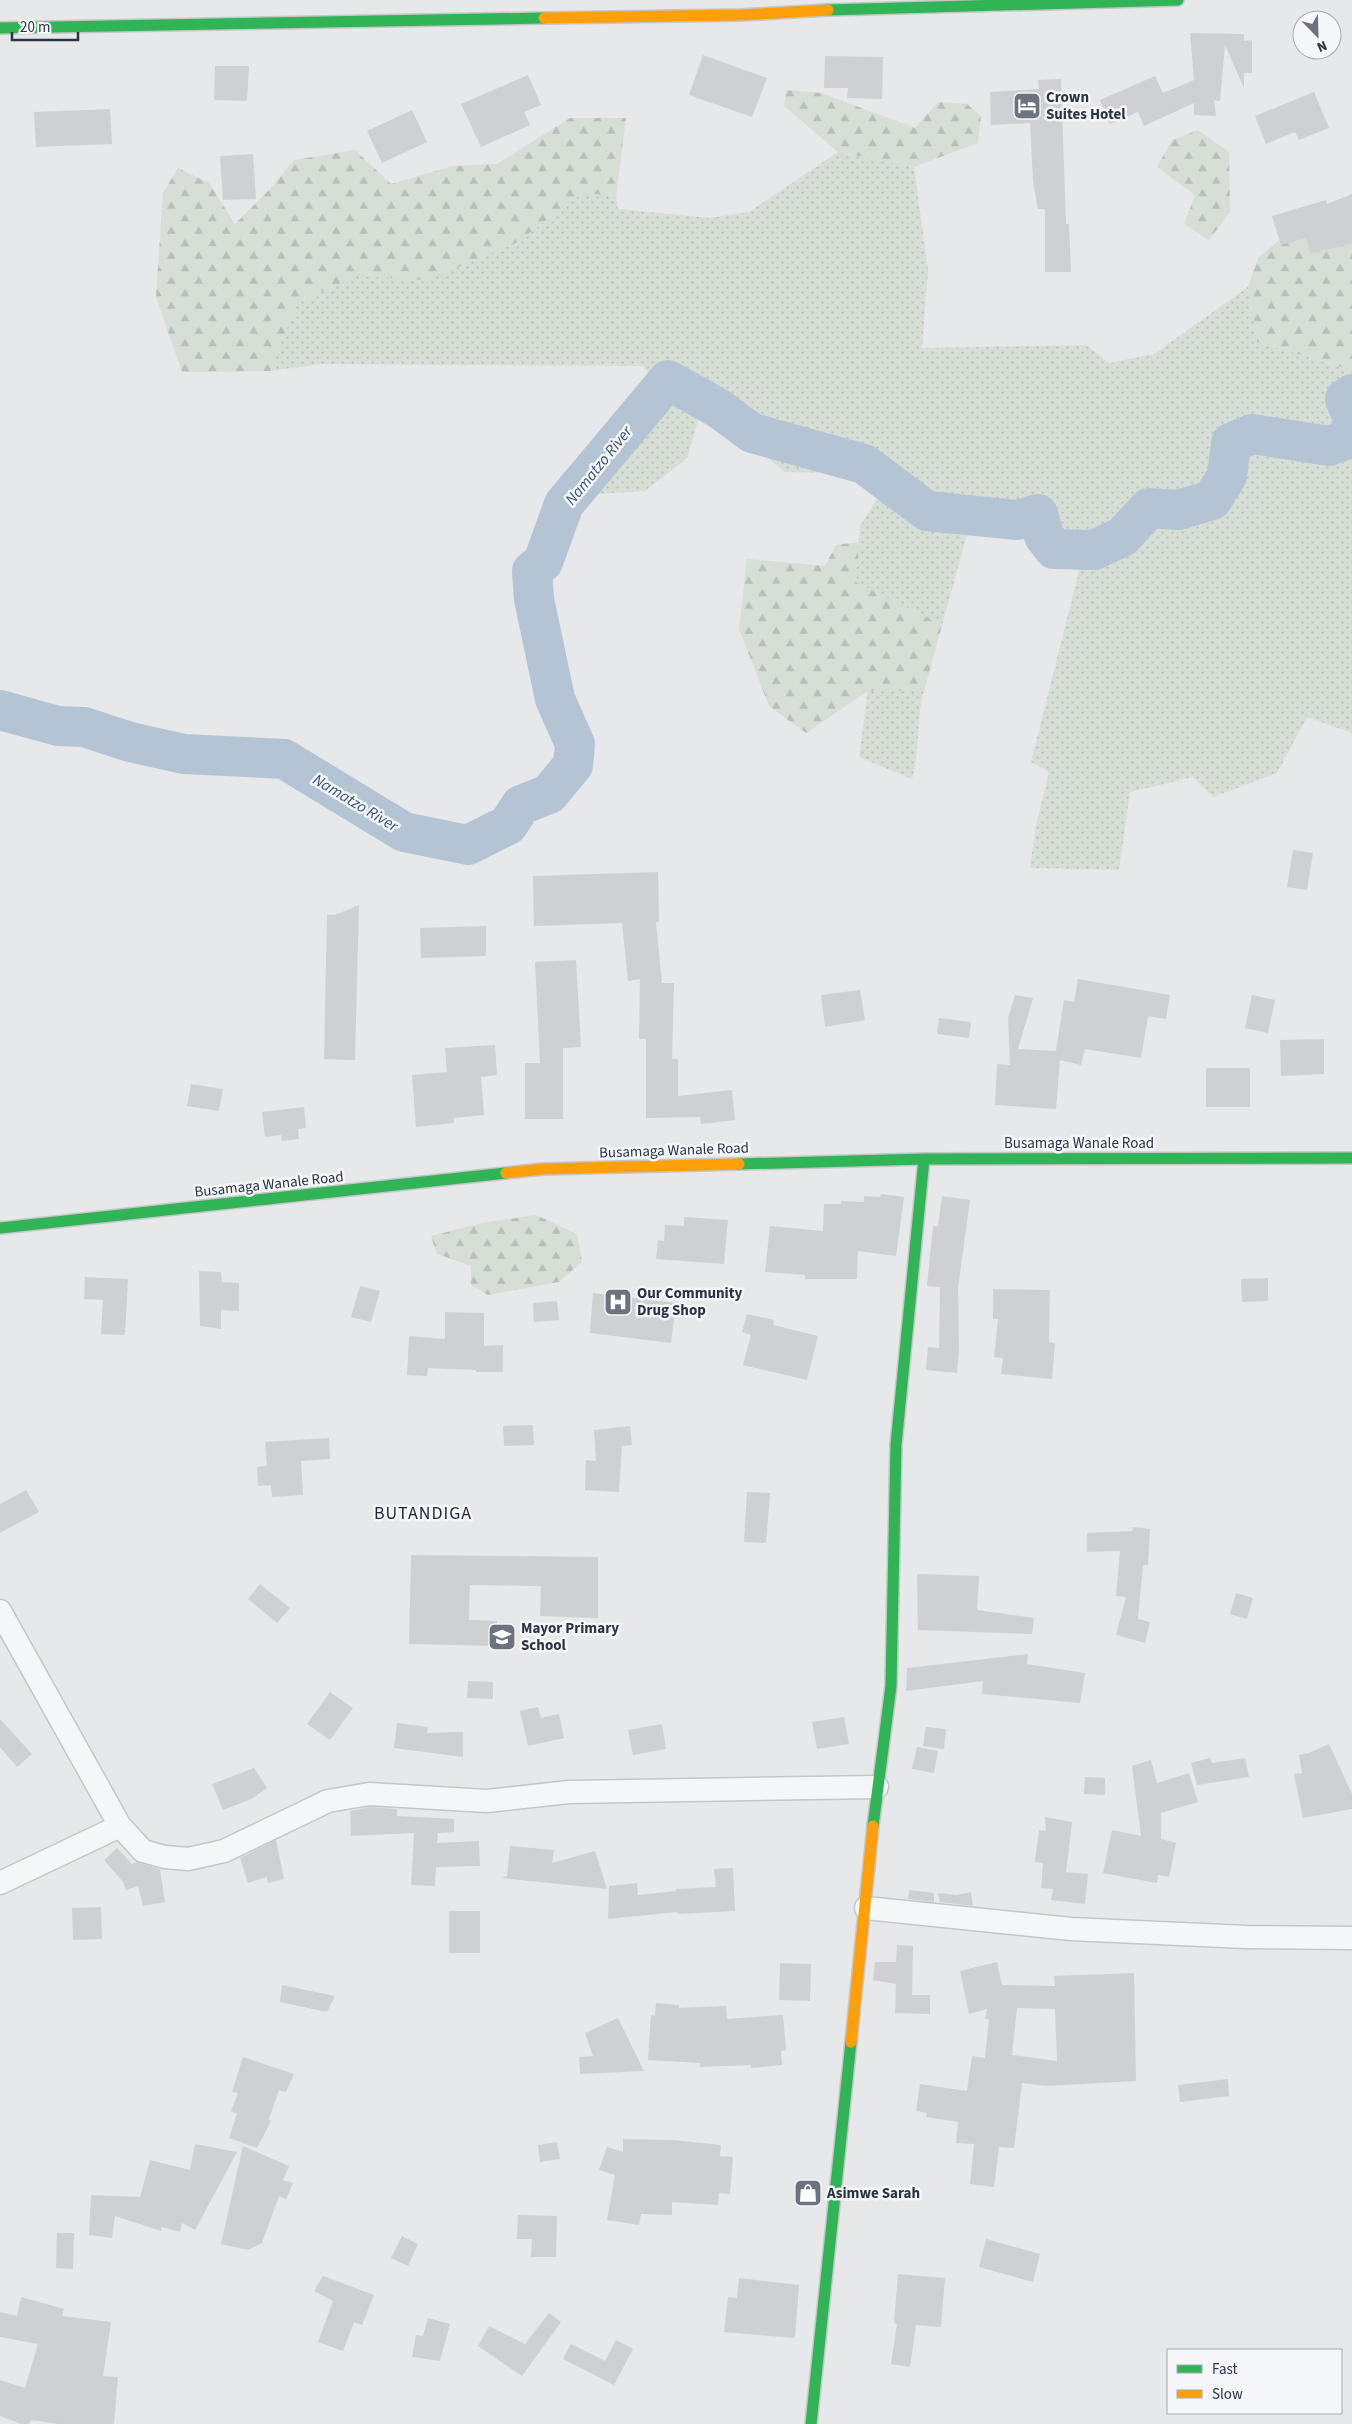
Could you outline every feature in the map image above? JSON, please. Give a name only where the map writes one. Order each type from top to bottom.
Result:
[{"type":"street","points":[[0,28],[730,15],[818,10],[1178,0]]},
{"type":"street","name":"Busamaga Wanale Road","points":[[0,1228],[543,1169],[924,1159],[1352,1158]]},
{"type":"street","points":[[811,2424],[866,1908],[877,1787],[891,1686],[896,1445],[924,1159]]},
{"type":"street","points":[[0,1611],[120,1826],[143,1850],[164,1857],[188,1859],[224,1851],[328,1801],[369,1794],[487,1801],[569,1792],[877,1787]]},
{"type":"street","points":[[0,1883],[120,1826]]},
{"type":"street","points":[[866,1908],[1072,1929],[1246,1937],[1352,1938]]},
{"type":"green space","points":[[786,90],[821,93],[915,128],[938,102],[967,104],[981,116],[978,143],[914,167],[838,152],[784,106]]},
{"type":"green space","points":[[570,118],[626,118],[616,196],[583,193],[516,243],[427,280],[357,276],[297,303],[270,371],[182,372],[156,297],[163,193],[178,168],[209,183],[235,224],[269,190],[294,160],[355,150],[391,184],[452,166],[497,164]]},
{"type":"green space","points":[[1198,130],[1229,152],[1230,212],[1209,240],[1184,224],[1195,195],[1157,167],[1172,140]]},
{"type":"green space","points":[[838,152],[914,167],[928,270],[922,348],[1086,345],[1109,363],[1154,354],[1248,287],[1257,342],[1352,370],[1352,733],[1307,717],[1277,773],[1213,797],[1193,777],[1130,792],[1119,870],[1030,868],[1036,826],[1049,772],[1031,762],[1079,571],[1076,549],[1054,549],[1034,525],[972,516],[942,625],[855,582],[860,526],[882,491],[841,473],[785,472],[742,436],[700,414],[687,458],[645,491],[596,494],[600,436],[653,379],[643,366],[321,364],[270,371],[297,303],[357,276],[516,243],[583,193],[616,196],[618,209],[709,218],[749,212]]},
{"type":"green space","points":[[1352,235],[1352,370],[1257,342],[1248,287],[1258,258],[1283,237],[1330,239]]},
{"type":"green space","points":[[859,542],[856,582],[942,625],[924,691],[868,691],[806,733],[769,706],[739,629],[747,559],[825,566],[836,545]]},
{"type":"green space","points":[[868,691],[924,691],[912,779],[859,757]]},
{"type":"green space","points":[[536,1215],[577,1234],[582,1262],[559,1282],[488,1295],[471,1285],[471,1266],[437,1254],[431,1236],[482,1223]]},
{"type":"building","points":[[1190,33],[1244,34],[1244,41],[1252,40],[1252,73],[1244,73],[1244,88],[1225,45],[1220,101],[1214,100],[1216,116],[1194,115],[1194,103],[1144,126],[1138,112],[1110,124],[1100,100],[1155,76],[1163,93],[1194,80]]},
{"type":"building","points":[[703,55],[767,78],[752,117],[689,95]]},
{"type":"building","points":[[825,56],[883,57],[882,99],[847,98],[848,88],[824,88]]},
{"type":"building","points":[[215,66],[249,66],[247,101],[214,100]]},
{"type":"building","points":[[528,75],[541,105],[524,112],[530,125],[481,147],[461,104]]},
{"type":"building","points":[[1061,79],[1066,224],[1069,224],[1071,272],[1045,272],[1045,209],[1038,209],[1033,181],[1030,123],[991,125],[990,92],[1039,89],[1038,80]]},
{"type":"building","points":[[1314,92],[1329,128],[1299,140],[1295,132],[1266,144],[1255,116]]},
{"type":"building","points":[[110,109],[112,144],[36,147],[34,112]]},
{"type":"building","points":[[412,110],[427,142],[382,163],[367,131]]},
{"type":"building","points":[[253,154],[256,199],[223,200],[220,156]]},
{"type":"building","points":[[1352,194],[1352,243],[1310,254],[1306,238],[1281,245],[1272,216],[1326,200],[1327,204]]},
{"type":"building","points":[[1293,850],[1313,853],[1307,890],[1287,887]]},
{"type":"building","points":[[658,872],[659,922],[656,922],[662,983],[674,983],[672,1059],[678,1059],[678,1096],[732,1090],[735,1120],[701,1124],[700,1117],[646,1118],[646,1039],[639,1039],[640,979],[628,981],[622,923],[534,926],[533,876]]},
{"type":"building","points":[[359,905],[355,1060],[324,1059],[327,915],[335,915]]},
{"type":"building","points":[[486,926],[486,956],[421,958],[420,928]]},
{"type":"building","points":[[576,960],[581,1047],[563,1048],[563,1119],[525,1119],[525,1063],[540,1063],[535,962]]},
{"type":"building","points":[[1078,979],[1170,995],[1166,1019],[1148,1016],[1141,1058],[1085,1049],[1081,1065],[1060,1060],[1056,1109],[995,1105],[997,1064],[1010,1065],[1008,1018],[1015,995],[1033,998],[1018,1049],[1056,1051],[1064,1000],[1074,1002]]},
{"type":"building","points":[[860,990],[865,1020],[825,1027],[821,995]]},
{"type":"building","points":[[1252,995],[1275,1000],[1268,1033],[1245,1028]]},
{"type":"building","points":[[939,1018],[971,1022],[969,1038],[937,1034]]},
{"type":"building","points":[[1324,1039],[1324,1074],[1281,1076],[1280,1040]]},
{"type":"building","points":[[495,1045],[497,1075],[481,1077],[484,1115],[454,1118],[454,1123],[416,1127],[412,1075],[447,1072],[445,1048]]},
{"type":"building","points":[[1206,1068],[1250,1068],[1250,1107],[1206,1107]]},
{"type":"building","points":[[191,1084],[223,1089],[219,1111],[187,1106]]},
{"type":"building","points":[[304,1107],[306,1128],[298,1129],[299,1139],[282,1141],[281,1135],[265,1137],[262,1112]]},
{"type":"building","points":[[881,1194],[904,1197],[896,1256],[858,1251],[857,1279],[805,1279],[805,1275],[765,1272],[770,1226],[823,1231],[824,1204],[841,1204],[841,1201],[864,1202],[864,1196],[880,1197]]},
{"type":"building","points":[[942,1196],[970,1200],[958,1288],[959,1350],[957,1373],[926,1370],[928,1347],[939,1348],[940,1287],[927,1286],[933,1226],[938,1226]]},
{"type":"building","points":[[684,1217],[728,1220],[724,1264],[656,1259],[658,1240],[664,1241],[665,1225],[684,1226]]},
{"type":"building","points":[[199,1271],[221,1272],[222,1282],[239,1283],[239,1311],[221,1310],[221,1329],[200,1326]]},
{"type":"building","points":[[85,1277],[128,1279],[125,1335],[101,1334],[103,1300],[84,1299]]},
{"type":"building","points":[[1268,1278],[1268,1301],[1242,1302],[1241,1279]]},
{"type":"building","points":[[360,1286],[380,1291],[371,1322],[351,1317]]},
{"type":"building","points":[[993,1289],[1050,1290],[1049,1342],[1055,1343],[1052,1379],[1001,1374],[1003,1358],[994,1357],[998,1319],[993,1319]]},
{"type":"building","points":[[593,1293],[676,1303],[671,1343],[590,1333]]},
{"type":"building","points":[[557,1301],[559,1320],[534,1322],[533,1303]]},
{"type":"building","points":[[445,1312],[484,1313],[484,1346],[503,1345],[503,1372],[428,1368],[427,1376],[407,1375],[409,1336],[445,1339]]},
{"type":"building","points":[[747,1314],[774,1320],[773,1325],[818,1336],[807,1380],[743,1365],[751,1335],[742,1332]]},
{"type":"building","points":[[533,1425],[534,1445],[504,1446],[503,1426]]},
{"type":"building","points":[[630,1426],[632,1445],[622,1446],[619,1492],[585,1490],[586,1460],[596,1461],[594,1430]]},
{"type":"building","points":[[329,1438],[330,1459],[301,1461],[303,1495],[272,1497],[271,1485],[258,1486],[257,1467],[267,1466],[265,1442]]},
{"type":"building","points":[[26,1490],[39,1512],[0,1533],[0,1504]]},
{"type":"building","points":[[747,1492],[770,1493],[766,1543],[744,1542]]},
{"type":"building","points":[[1133,1527],[1150,1529],[1148,1565],[1143,1565],[1138,1619],[1150,1622],[1145,1643],[1116,1635],[1126,1597],[1116,1596],[1120,1551],[1087,1552],[1087,1533],[1132,1531]]},
{"type":"building","points":[[411,1555],[598,1557],[598,1618],[540,1616],[541,1586],[470,1585],[469,1620],[497,1621],[495,1646],[409,1644]]},
{"type":"building","points":[[917,1574],[979,1576],[977,1610],[1034,1618],[1032,1634],[918,1630]]},
{"type":"building","points":[[260,1584],[290,1608],[277,1623],[248,1599]]},
{"type":"building","points":[[1236,1593],[1253,1598],[1247,1619],[1230,1614]]},
{"type":"building","points":[[1028,1654],[1027,1664],[1085,1673],[1080,1703],[982,1694],[983,1681],[906,1691],[907,1668]]},
{"type":"building","points":[[468,1681],[493,1682],[493,1699],[467,1698]]},
{"type":"building","points":[[330,1692],[353,1708],[330,1740],[307,1724]]},
{"type":"building","points":[[538,1707],[541,1718],[559,1714],[564,1738],[528,1746],[520,1711]]},
{"type":"building","points":[[844,1717],[849,1744],[817,1749],[812,1722]]},
{"type":"building","points":[[0,1719],[32,1754],[17,1767],[0,1747]]},
{"type":"building","points":[[397,1723],[428,1727],[427,1733],[463,1732],[463,1757],[394,1748]]},
{"type":"building","points":[[662,1724],[666,1749],[633,1755],[628,1730]]},
{"type":"building","points":[[926,1727],[946,1729],[944,1749],[923,1746]]},
{"type":"building","points":[[1329,1744],[1352,1794],[1352,1809],[1303,1818],[1294,1774],[1302,1773],[1299,1755],[1309,1753]]},
{"type":"building","points":[[917,1747],[938,1751],[934,1773],[912,1769]]},
{"type":"building","points":[[1210,1758],[1212,1763],[1245,1758],[1249,1777],[1197,1785],[1191,1763]]},
{"type":"building","points":[[1151,1760],[1157,1783],[1189,1773],[1198,1802],[1161,1813],[1161,1839],[1176,1843],[1169,1877],[1158,1875],[1157,1883],[1103,1873],[1112,1830],[1141,1836],[1132,1766]]},
{"type":"building","points":[[254,1768],[267,1788],[251,1799],[223,1810],[212,1784]]},
{"type":"building","points":[[1085,1777],[1105,1778],[1105,1795],[1084,1794]]},
{"type":"building","points":[[370,1807],[397,1809],[397,1816],[454,1819],[454,1832],[438,1833],[437,1843],[479,1841],[480,1866],[436,1867],[435,1886],[411,1885],[414,1833],[351,1836],[350,1811]]},
{"type":"building","points":[[1045,1817],[1072,1822],[1066,1872],[1088,1874],[1085,1904],[1051,1900],[1053,1889],[1041,1888],[1043,1863],[1035,1862],[1039,1830],[1046,1831]]},
{"type":"building","points":[[276,1840],[284,1879],[268,1883],[267,1877],[248,1883],[240,1858]]},
{"type":"building","points":[[510,1846],[554,1850],[552,1863],[595,1851],[607,1889],[502,1878],[507,1876]]},
{"type":"building","points":[[117,1848],[132,1864],[137,1862],[160,1869],[165,1902],[143,1906],[138,1886],[126,1890],[123,1882],[104,1860]]},
{"type":"building","points":[[733,1868],[735,1911],[678,1914],[677,1912],[608,1919],[609,1886],[637,1883],[638,1895],[676,1891],[676,1889],[716,1887],[714,1869]]},
{"type":"building","points":[[909,1890],[934,1893],[934,1902],[908,1899]]},
{"type":"building","points":[[971,1892],[973,1906],[940,1902],[938,1893],[957,1895]]},
{"type":"building","points":[[101,1907],[102,1939],[73,1940],[72,1908]]},
{"type":"building","points":[[449,1911],[480,1911],[480,1953],[449,1953]]},
{"type":"building","points":[[897,1945],[913,1946],[912,1995],[930,1995],[930,2014],[895,2013],[896,1984],[873,1980],[875,1962],[896,1962]]},
{"type":"building","points":[[997,1962],[1002,1985],[1055,1986],[1054,1976],[1134,1973],[1136,2081],[1046,2086],[1022,2083],[1014,2148],[999,2147],[994,2187],[970,2184],[974,2144],[956,2143],[958,2122],[926,2117],[927,2113],[916,2111],[920,2084],[967,2091],[972,2056],[985,2058],[989,2019],[985,2019],[987,2009],[969,2014],[960,1971]],"holes":[[[1017,2008],[1055,2009],[1057,2061],[1012,2055]]]},
{"type":"building","points":[[780,1963],[811,1964],[810,2001],[779,2000]]},
{"type":"building","points":[[282,1985],[335,1996],[327,2012],[280,2002]]},
{"type":"building","points":[[656,2003],[679,2005],[679,2008],[726,2006],[727,2019],[783,2015],[786,2050],[781,2051],[782,2065],[751,2068],[751,2065],[700,2067],[700,2063],[648,2060],[651,2015],[655,2016]]},
{"type":"building","points":[[618,2018],[644,2071],[580,2074],[579,2057],[593,2056],[585,2033]]},
{"type":"building","points":[[243,2057],[294,2074],[286,2092],[279,2090],[269,2119],[271,2121],[257,2148],[229,2138],[237,2114],[231,2111],[238,2093],[232,2092]]},
{"type":"building","points":[[1228,2079],[1229,2096],[1180,2102],[1178,2085]]},
{"type":"building","points":[[623,2139],[673,2140],[721,2145],[720,2156],[733,2157],[730,2194],[719,2193],[718,2205],[672,2202],[672,2215],[641,2214],[639,2225],[607,2220],[615,2175],[599,2170],[607,2147],[623,2152]]},
{"type":"building","points":[[557,2142],[560,2159],[540,2162],[538,2145]]},
{"type":"building","points":[[195,2144],[237,2152],[195,2230],[182,2223],[180,2232],[162,2227],[161,2231],[115,2216],[112,2238],[89,2235],[91,2195],[140,2197],[150,2160],[190,2170]]},
{"type":"building","points":[[243,2146],[289,2166],[283,2180],[293,2183],[286,2199],[279,2196],[262,2243],[248,2250],[221,2244]]},
{"type":"building","points":[[518,2215],[557,2216],[556,2257],[531,2257],[532,2239],[517,2239]]},
{"type":"building","points":[[57,2233],[74,2233],[73,2269],[56,2268]]},
{"type":"building","points":[[402,2236],[418,2244],[408,2266],[391,2258]]},
{"type":"building","points":[[986,2239],[1040,2254],[1033,2282],[979,2267]]},
{"type":"building","points":[[898,2274],[945,2278],[941,2327],[916,2325],[910,2367],[891,2364],[897,2324],[894,2323]]},
{"type":"building","points":[[323,2276],[374,2295],[362,2325],[354,2322],[343,2351],[318,2342],[333,2301],[314,2291]]},
{"type":"building","points":[[739,2278],[799,2285],[795,2338],[724,2332],[728,2297],[737,2298]]},
{"type":"building","points":[[21,2297],[64,2309],[62,2316],[111,2322],[103,2376],[118,2377],[114,2424],[59,2424],[31,2420],[29,2424],[21,2424],[0,2416],[0,2380],[25,2388],[38,2344],[0,2337],[0,2312],[17,2316]]},
{"type":"building","points":[[549,2313],[561,2322],[522,2376],[478,2346],[489,2326],[525,2344]]},
{"type":"building","points":[[428,2318],[450,2324],[440,2361],[412,2357],[416,2335],[423,2336]]},
{"type":"building","points":[[616,2340],[633,2349],[614,2385],[563,2359],[571,2344],[605,2361]]},
{"type":"waterway","name":"Namatzo River","points":[[0,710],[58,726],[84,727],[130,742],[184,754],[284,759],[404,832],[468,845],[508,825],[521,805],[549,794],[573,765],[575,744],[555,699],[534,599],[532,571],[543,562],[564,504],[668,380],[718,408],[752,433],[864,464],[927,511],[1017,520],[1038,514],[1044,536],[1054,549],[1094,550],[1122,537],[1149,508],[1178,510],[1212,500],[1227,476],[1231,443],[1252,434],[1329,446],[1348,439],[1352,425]]},
{"type":"waterway","name":"Namatzo River","points":[[1352,394],[1345,399],[1352,416]]},
{"type":"traffic: fast","points":[[828,10],[1178,0]]},
{"type":"traffic: fast","points":[[0,28],[544,18]]},
{"type":"traffic: fast","points":[[739,1164],[924,1159],[1352,1158]]},
{"type":"traffic: fast","points":[[873,1826],[891,1686],[896,1445],[924,1159]]},
{"type":"traffic: fast","points":[[0,1228],[506,1173]]},
{"type":"traffic: fast","points":[[811,2424],[851,2042]]},
{"type":"traffic: slow","points":[[544,18],[740,15],[828,10]]},
{"type":"traffic: slow","points":[[506,1173],[543,1169],[739,1164]]},
{"type":"traffic: slow","points":[[851,2042],[873,1826]]},
{"type":"place","name":"Crown Suites Hotel","points":[[1027,106]]},
{"type":"place","name":"Our Community Drug Shop","points":[[618,1302]]},
{"type":"place","name":"Mayor Primary School","points":[[502,1637]]},
{"type":"place","name":"Asimwe Sarah","points":[[808,2193]]},
{"type":"district","name":"BUTANDIGA","points":[[423,1513]]}]
